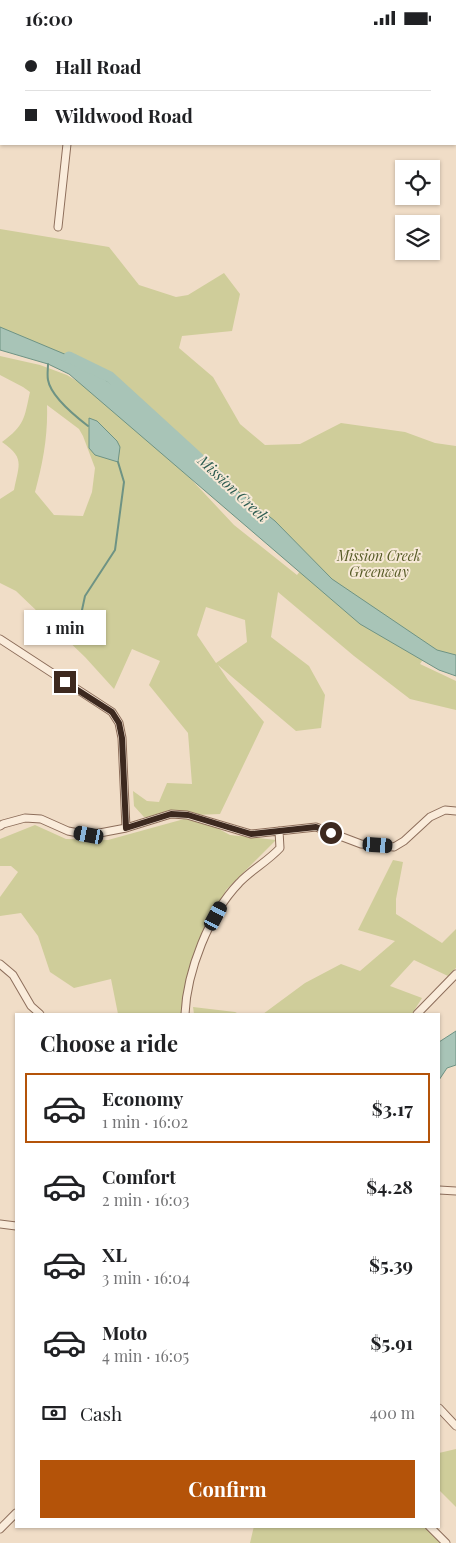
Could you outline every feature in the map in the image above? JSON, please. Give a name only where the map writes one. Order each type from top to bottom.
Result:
[{"type":"street","points":[[58,227],[67,145]]},
{"type":"street","points":[[0,639],[112,712],[119,723],[122,738],[126,828]]},
{"type":"street","points":[[0,827],[3,824],[25,818],[41,819],[68,831],[89,835],[126,828],[171,814],[188,815],[251,834],[316,827],[361,844],[394,847],[404,841],[430,817],[445,810],[456,811]]},
{"type":"street","points":[[185,1013],[186,997],[193,968],[207,933],[225,899],[240,881],[270,859],[280,848],[279,831]]},
{"type":"street","points":[[0,963],[12,975],[30,1007],[39,1013]]},
{"type":"street","points":[[417,1013],[456,974]]},
{"type":"street","points":[[440,1189],[456,1191]]},
{"type":"street","points":[[0,1224],[15,1226]]},
{"type":"street","points":[[440,1409],[456,1426]]},
{"type":"street","points":[[0,1529],[15,1514]]},
{"type":"street","points":[[431,1528],[446,1543]]},
{"type":"green space","name":"Mission Creek Greenway","points":[[0,229],[109,247],[139,285],[176,297],[188,295],[224,273],[240,294],[232,331],[182,336],[179,348],[213,377],[240,424],[265,445],[300,444],[341,423],[405,432],[435,443],[456,446],[456,673],[424,658],[420,664],[456,681],[456,710],[410,699],[354,656],[278,592],[271,637],[309,666],[325,695],[321,728],[296,731],[218,665],[228,680],[264,722],[220,814],[144,817],[134,806],[133,791],[147,801],[159,802],[167,783],[192,784],[188,733],[149,685],[160,661],[132,649],[114,689],[85,657],[16,591],[0,583],[0,499],[14,490],[18,468],[17,457],[2,442],[15,431],[22,421],[30,392],[0,375],[0,356],[40,365],[67,375],[93,391],[160,446],[234,525],[297,575],[301,570],[121,407],[45,358],[0,343]],"holes":[[[47,405],[79,429],[95,468],[92,492],[83,516],[54,515],[35,492],[47,428]],[[206,607],[245,620],[247,642],[216,663],[197,635]]]},
{"type":"green space","points":[[195,816],[230,835],[276,840],[226,890],[193,958],[185,1009],[182,1013],[118,1013],[111,979],[74,988],[50,972],[38,936],[21,913],[0,916],[0,897],[18,872],[11,866],[0,866],[0,839],[35,825],[66,839],[108,840]]},
{"type":"green space","points":[[393,860],[403,862],[396,899],[396,914],[442,943],[456,929],[456,968],[448,976],[414,960],[390,986],[422,998],[413,1013],[264,1013],[305,983],[341,964],[360,971],[395,941],[358,930]]},
{"type":"green space","points":[[193,1007],[237,1013],[194,1013]]},
{"type":"green space","points":[[456,1449],[456,1507],[440,1491],[440,1453]]},
{"type":"green space","points":[[254,1528],[431,1528],[445,1543],[250,1543]]},
{"type":"water","name":"Mission Creek","points":[[0,327],[74,358],[131,398],[184,448],[275,521],[332,579],[437,650],[456,655],[456,676],[439,670],[360,624],[69,374],[48,364],[0,350]]},
{"type":"water","points":[[89,418],[97,421],[117,441],[120,447],[118,462],[95,455],[89,448]]},
{"type":"water","points":[[456,1031],[456,1065],[447,1068],[440,1078],[440,1041]]},
{"type":"waterway","name":"Mission Creek","points":[[69,357],[110,377],[227,484]]},
{"type":"waterway","points":[[48,364],[48,380],[54,393],[64,406],[88,426]]},
{"type":"waterway","points":[[79,624],[85,596],[115,550],[124,482],[118,462]]},
{"type":"route","points":[[65,682],[112,712],[119,723],[122,738],[126,828],[171,814],[188,815],[251,834],[316,827],[331,833]]}]
